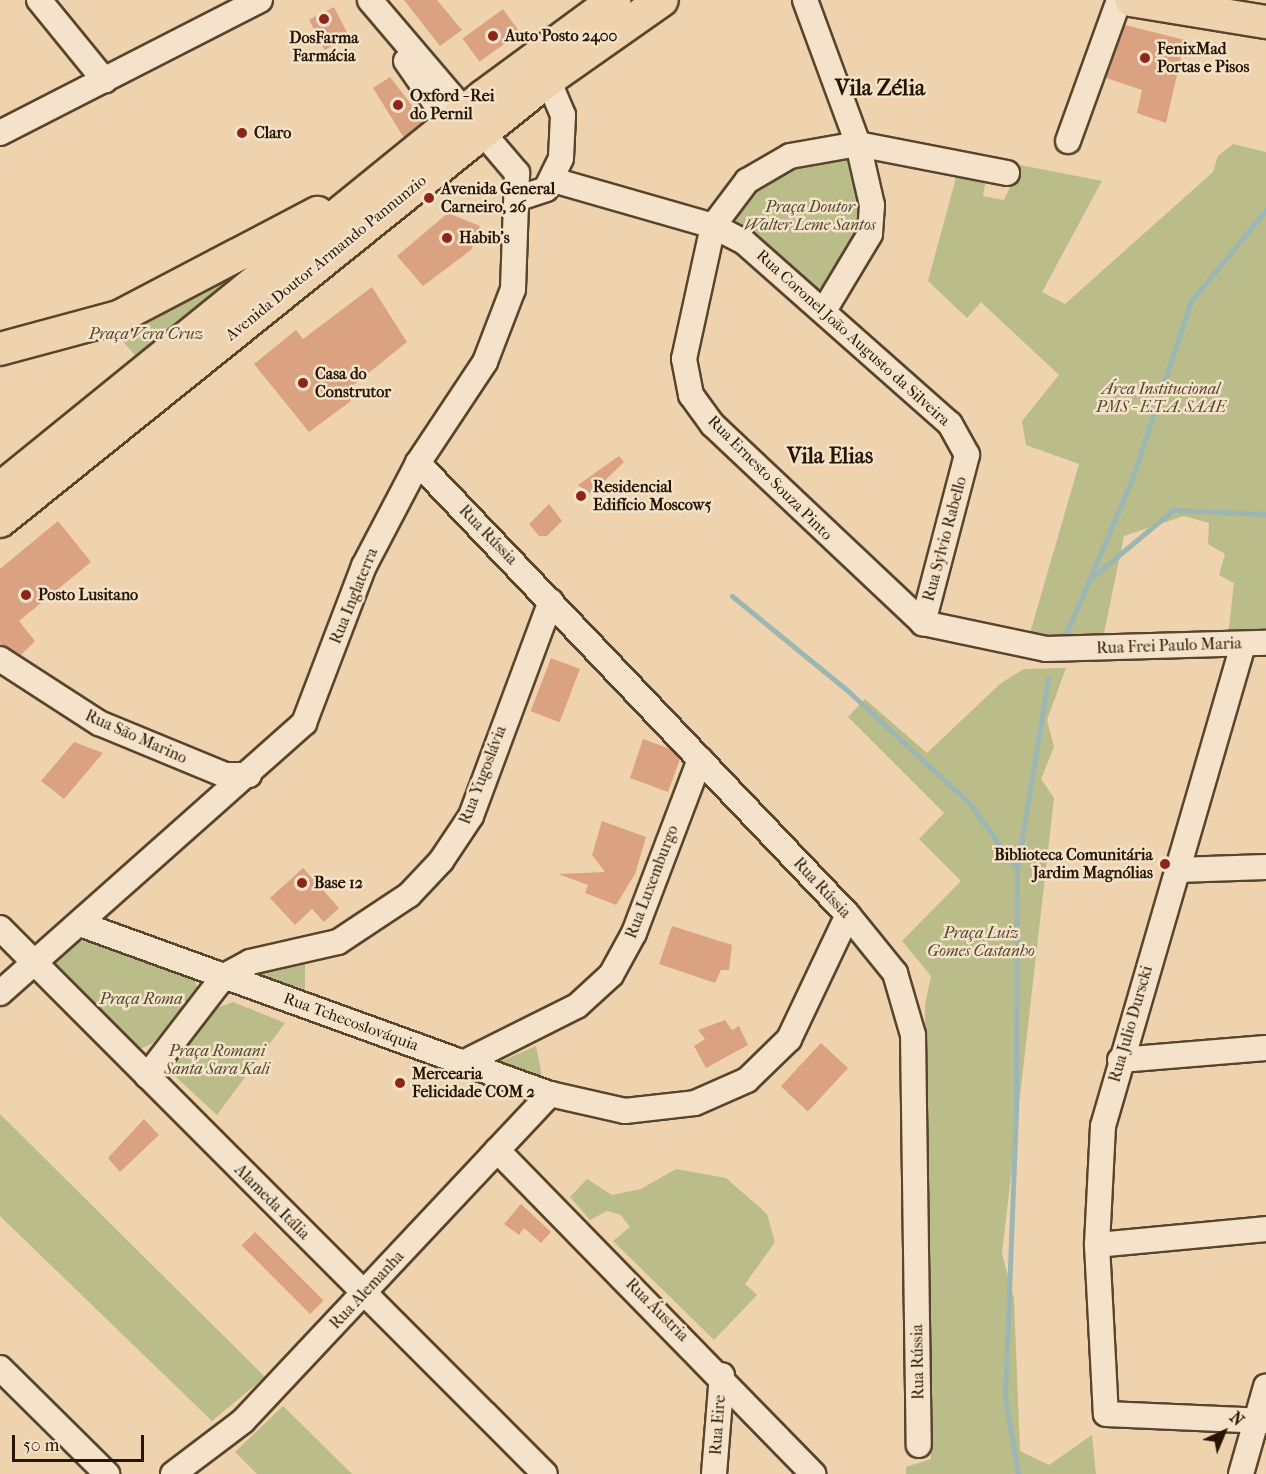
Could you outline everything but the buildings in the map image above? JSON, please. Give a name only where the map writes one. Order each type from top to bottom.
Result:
[{"type":"main road","points":[[465,123],[614,0]]},
{"type":"main road","points":[[465,123],[548,80],[662,0]]},
{"type":"main road","points":[[1131,0],[1266,22]]},
{"type":"main road","name":"Avenida Doutor Armando Pannunzio","points":[[0,489],[379,180],[465,123]]},
{"type":"main road","name":"Avenida Doutor Armando Pannunzio","points":[[0,522],[465,123]]},
{"type":"main road","points":[[0,349],[119,317],[379,180]]},
{"type":"street","points":[[39,0],[105,81]]},
{"type":"street","points":[[0,133],[260,0]]},
{"type":"street","points":[[363,0],[438,107],[465,123]]},
{"type":"street","points":[[370,0],[465,123]]},
{"type":"street","points":[[805,0],[858,144],[872,205],[870,234],[825,309]]},
{"type":"street","points":[[1068,141],[1119,0]]},
{"type":"street","points":[[519,198],[546,189],[553,180],[565,133],[548,80]]},
{"type":"street","name":"Rua Inglaterra","points":[[0,993],[249,775],[304,723],[364,566],[418,463],[485,362],[513,289],[519,198],[516,173],[465,123]]},
{"type":"street","name":"Rua Ernesto Souza Pinto","points":[[923,623],[713,425],[691,395],[684,359],[713,226],[747,180],[790,156],[858,144],[1007,173]]},
{"type":"street","name":"Rua Coronel João Augusto da Silveira","points":[[553,180],[713,226],[744,241],[825,309],[950,424],[967,455]]},
{"type":"street","name":"Rua Sylvio Rabello","points":[[923,623],[967,455]]},
{"type":"street","name":"Rua Rússia","points":[[418,463],[848,915],[895,973],[913,1035],[920,1445]]},
{"type":"street","name":"Rua Yugoslávia","points":[[147,1076],[224,976],[250,962],[338,942],[409,895],[441,861],[471,816],[551,601]]},
{"type":"street","name":"Rua Frei Paulo Maria","points":[[923,623],[1046,649],[1254,644]]},
{"type":"street","name":"Rua Julio Durscki","points":[[1254,644],[1177,870],[1102,1126],[1097,1245],[1106,1414],[1262,1420]]},
{"type":"street","name":"Rua São Marino","points":[[0,659],[99,723],[225,775],[249,775]]},
{"type":"street","name":"Rua Luxemburgo","points":[[463,1063],[577,1006],[611,975],[634,933],[700,759]]},
{"type":"street","points":[[1177,870],[1266,867]]},
{"type":"street","name":"Rua Tchecoslováquia","points":[[80,924],[550,1094],[624,1112],[661,1110],[695,1103],[747,1080],[789,1039],[848,915]]},
{"type":"street","name":"Alameda Itália","points":[[0,928],[545,1474]]},
{"type":"street","points":[[1120,1060],[1266,1048]]},
{"type":"street","name":"Rua Alemanha","points":[[173,1474],[243,1421],[550,1094]]},
{"type":"street","name":"Rua Áustria","points":[[497,1150],[722,1375],[813,1474]]},
{"type":"street","points":[[1097,1245],[1266,1229]]},
{"type":"street","points":[[0,1368],[107,1474]]},
{"type":"street","name":"Rua Eire","points":[[714,1474],[722,1375]]},
{"type":"street","points":[[1241,1474],[1262,1420],[1266,1386]]},
{"type":"green space","name":"Área Institucional PMS - E.T.A. SAAE","points":[[1233,144],[1266,152],[1266,631],[1228,635],[1234,583],[1219,575],[1225,554],[1208,544],[1209,523],[1184,516],[1124,536],[1103,638],[1028,640],[1079,464],[1026,445],[1022,421],[1059,375],[981,302],[967,318],[928,281],[957,174],[986,178],[983,196],[1004,200],[1020,165],[1102,181],[1042,292],[1065,304],[1213,172],[1218,156]]},
{"type":"green space","name":"Praça Doutor Walter Leme Santos","points":[[852,155],[867,234],[826,301],[727,220],[751,189],[790,163]]},
{"type":"green space","name":"Praça Vera Cruz","points":[[295,234],[139,360],[115,332]]},
{"type":"green space","name":"Praça Luiz Gomes Castanho","points":[[1066,668],[1047,720],[1054,747],[1041,779],[1054,798],[1002,1254],[1014,1299],[1020,1451],[1049,1465],[1092,1435],[1096,1474],[906,1474],[906,1467],[931,1459],[925,1005],[931,976],[902,941],[961,881],[919,839],[944,813],[848,717],[865,699],[927,753],[1001,683],[1024,669]]},
{"type":"green space","name":"Praça Roma","points":[[88,941],[194,979],[198,990],[153,1043],[140,1049],[56,965],[54,959],[70,942]]},
{"type":"green space","points":[[305,959],[305,989],[251,974]]},
{"type":"green space","name":"Praça Romani Santa Sara Kali","points":[[233,1002],[285,1023],[217,1115],[167,1069],[219,1007]]},
{"type":"green space","points":[[536,1046],[542,1076],[497,1063]]},
{"type":"green space","points":[[0,1114],[265,1377],[212,1421],[0,1216]]},
{"type":"green space","points":[[676,1169],[726,1178],[767,1214],[775,1242],[745,1284],[757,1295],[714,1340],[613,1241],[630,1227],[621,1215],[607,1211],[590,1220],[570,1197],[587,1179],[612,1195],[641,1189]]},
{"type":"green space","points":[[283,1406],[352,1474],[257,1474],[235,1452]]},
{"type":"waterway","points":[[1063,641],[1132,479],[1191,301],[1266,210]]},
{"type":"waterway","points":[[1089,580],[1173,510],[1266,514]]},
{"type":"waterway","points":[[732,596],[848,691],[970,804],[1017,869]]},
{"type":"waterway","points":[[1018,1474],[1005,1397],[1016,1106],[1017,869],[1048,679]]},
{"type":"place","name":"DosFarma Farmácia","points":[[324,19]]},
{"type":"place","name":"Auto Posto 2400","points":[[493,36]]},
{"type":"place","name":"FenixMad Portas e Pisos","points":[[1145,58]]},
{"type":"place","name":"Oxford - Rei do Pernil","points":[[398,105]]},
{"type":"place","name":"Claro","points":[[242,133]]},
{"type":"place","name":"Avenida General Carneiro, 26","points":[[429,198]]},
{"type":"place","name":"Habib's","points":[[447,238]]},
{"type":"place","name":"Casa do Construtor","points":[[303,383]]},
{"type":"place","name":"Residencial Edifício Moscow5","points":[[581,496]]},
{"type":"place","name":"Posto Lusitano","points":[[26,595]]},
{"type":"place","name":"Biblioteca Comunitária Jardim Magnólias","points":[[1165,864]]},
{"type":"place","name":"Base 12","points":[[302,883]]},
{"type":"place","name":"Mercearia Felicidade COM 2","points":[[400,1083]]},
{"type":"district","name":"Vila Zélia","points":[[880,89]]},
{"type":"district","name":"Vila Elias","points":[[830,457]]}]
